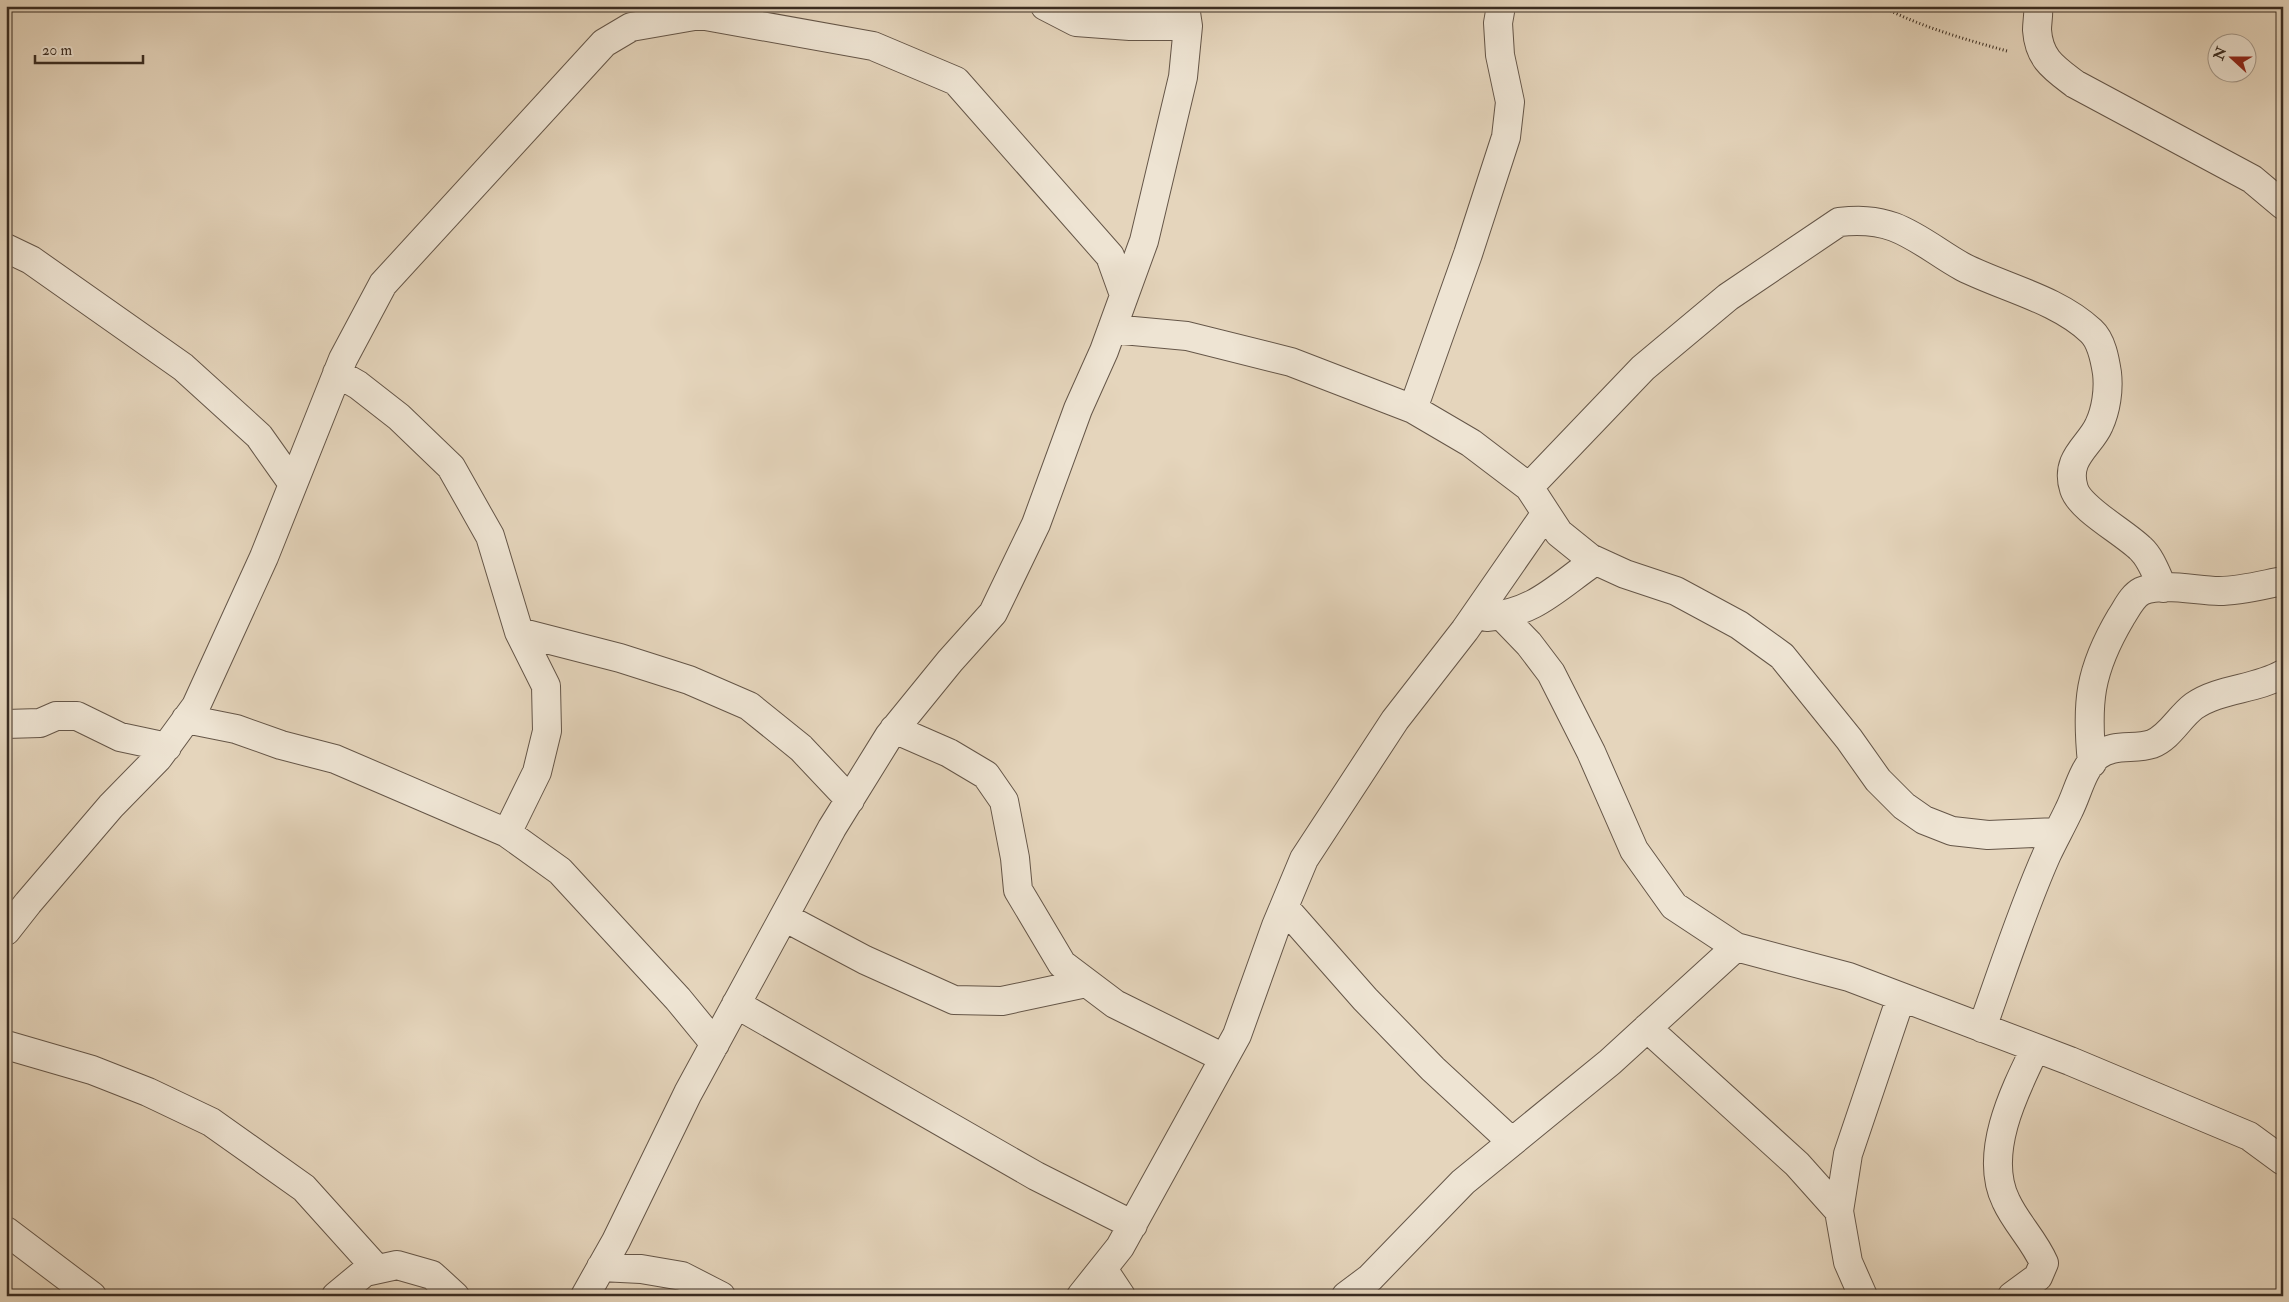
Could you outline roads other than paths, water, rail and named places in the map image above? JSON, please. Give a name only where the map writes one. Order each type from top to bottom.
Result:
[{"type":"street","points":[[585,1296],[616,1242],[688,1094],[832,828],[894,729],[993,613],[1036,524],[1078,409],[1112,329],[1144,241],[1163,167],[1182,77],[1186,16],[1102,25],[1076,22],[1045,6]]},
{"type":"street","points":[[1413,409],[1468,254],[1506,137],[1510,102],[1500,55],[1498,23],[1500,6]]},
{"type":"street","points":[[2039,7],[2037,30],[2040,51],[2052,66],[2075,84],[2252,179],[2283,205]]},
{"type":"street","points":[[6,931],[110,806],[158,758],[196,706],[264,557],[343,359],[383,284],[604,43],[632,27],[690,11],[873,46],[956,81],[1110,256],[1124,295]]},
{"type":"street","points":[[1529,487],[1643,368],[1728,297],[1839,222],[1855,220],[1873,221],[1918,237],[1962,266],[2068,313],[2093,333],[2103,352],[2107,374],[2107,400],[2099,426],[2078,452],[2072,478],[2074,489],[2078,498],[2088,508],[2120,530],[2143,550],[2163,588]]},
{"type":"street","points":[[6,248],[31,260],[183,367],[258,436],[293,484]]},
{"type":"street","points":[[1112,329],[1187,336],[1291,362],[1413,409],[1471,443],[1529,487],[1560,533],[1595,561],[1625,574],[1676,591],[1739,625],[1782,656],[1849,739],[1878,780],[1904,806],[1924,820],[1952,831],[1988,835],[2058,832]]},
{"type":"street","points":[[338,373],[358,385],[399,417],[451,467],[490,536],[519,632],[546,686],[547,731],[537,772],[507,833]]},
{"type":"street","points":[[1081,1296],[1120,1247],[1237,1035],[1284,908],[1304,860],[1347,790],[1395,720],[1473,618],[1546,513]]},
{"type":"street","points":[[1473,618],[1502,616],[1522,611],[1542,600],[1595,561]]},
{"type":"street","points":[[2092,764],[2089,729],[2090,694],[2100,657],[2132,598],[2143,591],[2163,588],[2219,591],[2283,581]]},
{"type":"street","points":[[1502,616],[1529,644],[1551,673],[1590,752],[1634,850],[1674,906],[1736,947],[1849,977],[1982,1028],[2248,1136],[2283,1161]]},
{"type":"street","points":[[519,632],[620,658],[690,680],[749,706],[801,748],[850,800]]},
{"type":"street","points":[[1982,1028],[2047,854],[2086,771],[2098,756],[2116,747],[2135,748],[2154,744],[2171,730],[2194,706],[2220,694],[2272,680],[2283,674]]},
{"type":"street","points":[[6,724],[40,723],[56,716],[76,716],[120,737],[167,747]]},
{"type":"street","points":[[186,719],[236,729],[281,745],[334,759],[507,833],[560,871],[678,999],[715,1044]]},
{"type":"street","points":[[894,729],[949,753],[986,775],[1004,801],[1015,858],[1018,890],[1062,964],[1115,1004],[1224,1058]]},
{"type":"street","points":[[1284,908],[1365,999],[1433,1069],[1512,1142]]},
{"type":"street","points":[[784,916],[865,960],[954,1000],[1002,1001],[1086,983]]},
{"type":"street","points":[[1346,1296],[1370,1278],[1463,1182],[1610,1062],[1736,947]]},
{"type":"street","points":[[1863,1296],[1848,1262],[1838,1211],[1848,1154],[1901,997]]},
{"type":"street","points":[[736,1004],[1036,1176],[1133,1225]]},
{"type":"street","points":[[1647,1028],[1796,1164],[1838,1211]]},
{"type":"street","points":[[6,1045],[92,1070],[148,1092],[212,1122],[304,1188],[377,1269]]},
{"type":"street","points":[[2012,1296],[2038,1277],[2044,1263],[2038,1249],[2005,1201],[1996,1162],[2013,1095],[2035,1049]]},
{"type":"street","points":[[6,1231],[92,1296]]},
{"type":"street","points":[[336,1296],[365,1272],[397,1265],[432,1275],[455,1296]]},
{"type":"street","points":[[601,1267],[641,1269],[682,1276],[721,1296]]},
{"type":"street","points":[[1103,1269],[1121,1296]]}]
